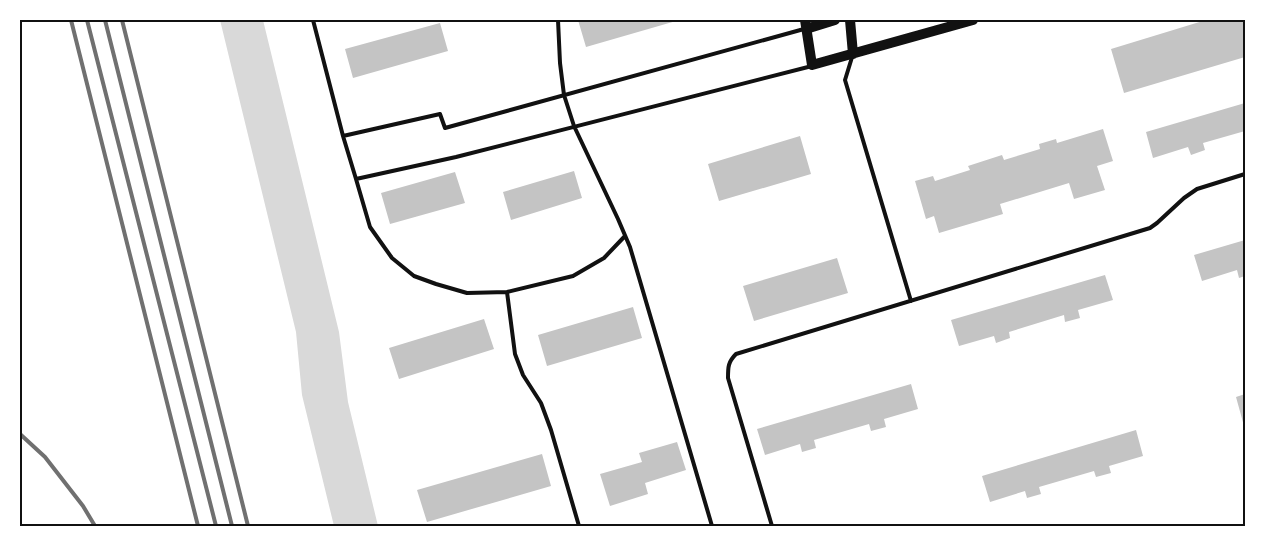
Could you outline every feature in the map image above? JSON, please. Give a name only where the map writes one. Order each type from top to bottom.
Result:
[{"type":"main road","points":[[835,20],[805,24],[812,66],[973,20]]},
{"type":"main road","points":[[850,20],[853,54]]},
{"type":"lane","points":[[314,20],[343,136],[370,227],[392,258],[414,276],[467,293],[507,292],[574,276],[604,258],[625,236]]},
{"type":"lane","points":[[558,20],[564,95],[574,126],[630,248],[712,526]]},
{"type":"lane","points":[[343,136],[440,114],[445,128],[805,24]]},
{"type":"lane","points":[[853,54],[845,80],[911,301]]},
{"type":"lane","points":[[356,179],[456,157],[812,66]]},
{"type":"lane","points":[[772,526],[728,378],[728,366],[736,354],[1150,228],[1196,189],[1245,174]]},
{"type":"lane","points":[[507,292],[515,354],[523,375],[541,403],[551,430],[579,526]]},
{"type":"shaded area","points":[[220,20],[263,20],[339,332],[348,402],[378,526],[334,526],[302,395],[296,332]]},
{"type":"building","points":[[578,20],[676,20],[676,21],[586,47]]},
{"type":"building","points":[[1206,20],[1245,20],[1245,57],[1124,93],[1111,49]]},
{"type":"building","points":[[440,23],[448,51],[353,78],[345,49]]},
{"type":"building","points":[[1245,103],[1245,131],[1203,143],[1205,150],[1191,155],[1188,147],[1153,158],[1146,132]]},
{"type":"building","points":[[1103,129],[1113,161],[1097,166],[1105,190],[1074,199],[1069,183],[1000,204],[1003,214],[939,233],[934,216],[926,219],[915,181],[933,176],[935,181],[970,170],[968,166],[1002,155],[1004,160],[1040,149],[1039,144],[1056,139],[1057,143]]},
{"type":"building","points":[[800,136],[811,174],[719,201],[708,164]]},
{"type":"building","points":[[574,171],[582,198],[511,220],[503,192]]},
{"type":"building","points":[[455,172],[465,203],[390,224],[381,193]]},
{"type":"building","points":[[1245,240],[1245,276],[1239,278],[1237,270],[1202,281],[1194,255]]},
{"type":"building","points":[[837,258],[848,293],[754,321],[743,286]]},
{"type":"building","points":[[1105,275],[1113,300],[1078,310],[1080,318],[1065,322],[1064,315],[1009,332],[1010,338],[996,343],[994,336],[959,346],[951,320]]},
{"type":"building","points":[[633,307],[642,338],[547,366],[538,335]]},
{"type":"building","points":[[484,319],[494,349],[399,379],[389,348]]},
{"type":"building","points":[[911,384],[918,409],[884,419],[886,427],[871,431],[869,424],[814,440],[816,448],[802,452],[800,444],[765,455],[757,429]]},
{"type":"building","points":[[1245,394],[1245,425],[1244,426],[1236,397]]},
{"type":"building","points":[[1136,430],[1143,456],[1109,466],[1111,473],[1096,477],[1094,471],[1039,487],[1041,494],[1027,498],[1025,491],[990,502],[982,476]]},
{"type":"building","points":[[677,442],[686,470],[645,483],[648,494],[610,506],[600,474],[642,462],[639,453]]},
{"type":"building","points":[[542,454],[551,486],[427,522],[417,490]]},
{"type":"railway","points":[[71,20],[198,526]]},
{"type":"railway","points":[[87,20],[216,526]]},
{"type":"railway","points":[[105,20],[232,526]]},
{"type":"railway","points":[[122,20],[248,526]]},
{"type":"railway","points":[[20,434],[45,457],[83,506],[95,526]]}]
